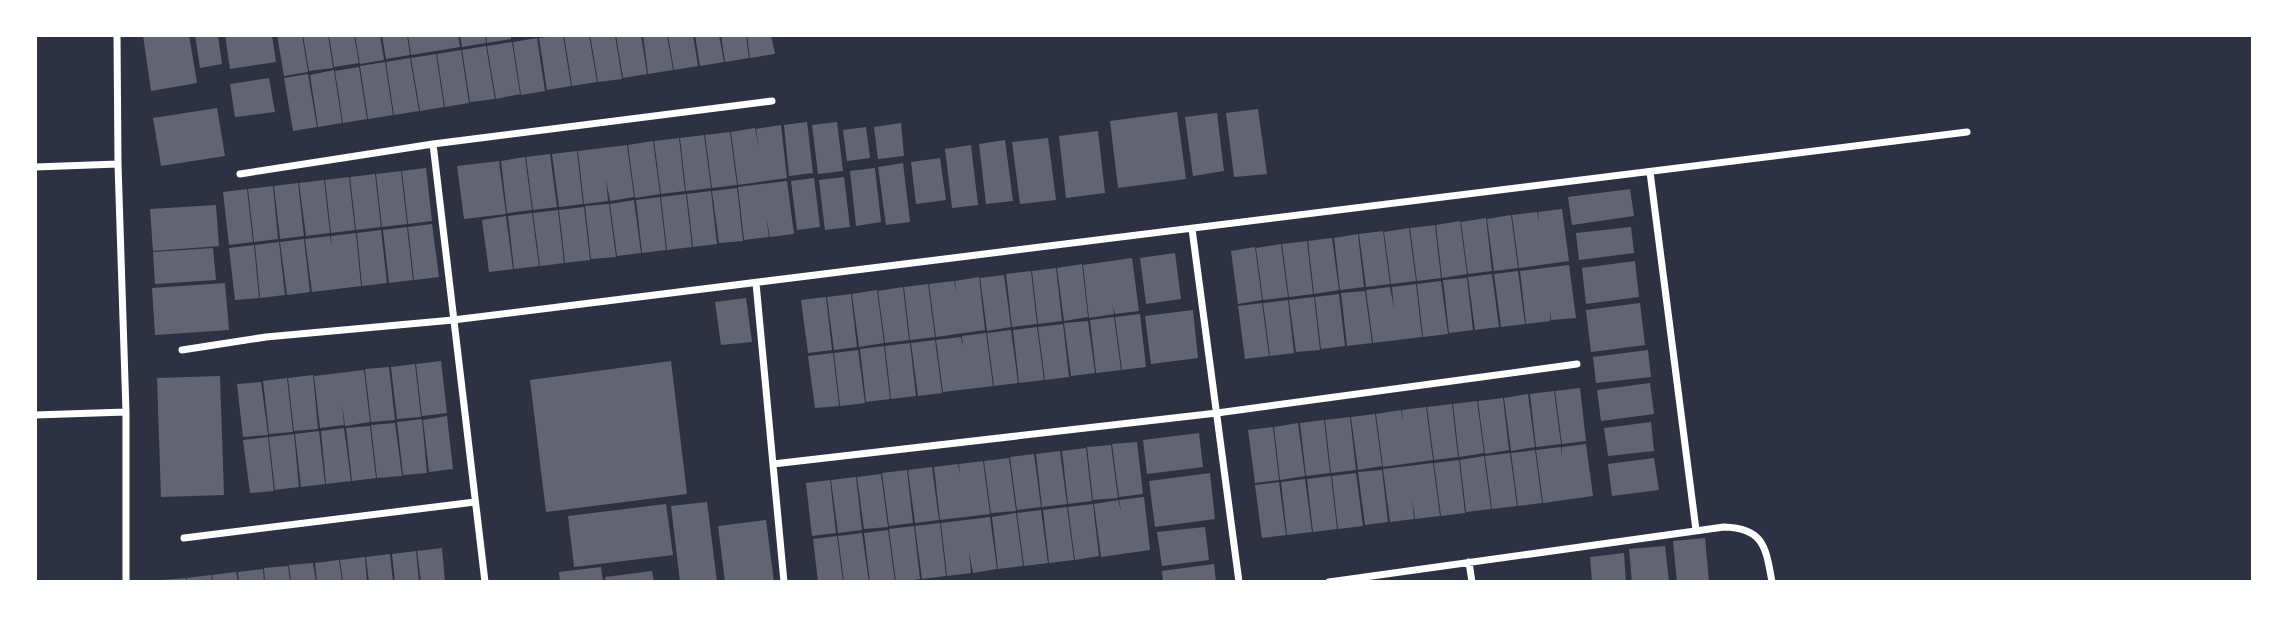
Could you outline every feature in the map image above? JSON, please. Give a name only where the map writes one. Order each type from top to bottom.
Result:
[{"type":"street","points":[[117,35],[126,412],[127,582]]},
{"type":"street","points":[[240,174],[433,144],[772,101]]},
{"type":"street","points":[[182,350],[266,337],[453,320],[756,283],[1967,132]]},
{"type":"street","points":[[433,144],[485,582]]},
{"type":"street","points":[[35,167],[118,164]]},
{"type":"street","points":[[1650,172],[1696,530]]},
{"type":"street","points":[[1192,229],[1239,582]]},
{"type":"street","points":[[756,283],[784,582]]},
{"type":"street","points":[[773,464],[1217,413],[1577,364]]},
{"type":"street","points":[[35,415],[126,412]]},
{"type":"street","points":[[184,538],[475,502]]},
{"type":"street","points":[[1329,582],[1696,530],[1741,527],[1752,531],[1761,541],[1772,582]]},
{"type":"street","points":[[1469,562],[1472,582]]},
{"type":"building","points":[[143,35],[189,35],[197,83],[151,91]]},
{"type":"building","points":[[195,35],[218,35],[222,64],[200,68]]},
{"type":"building","points":[[225,35],[272,35],[276,62],[230,69]]},
{"type":"building","points":[[277,35],[302,35],[308,72],[284,76]]},
{"type":"building","points":[[303,35],[328,35],[333,68],[309,71]]},
{"type":"building","points":[[329,35],[354,35],[359,63],[334,67]]},
{"type":"building","points":[[355,35],[380,35],[384,60],[360,64]]},
{"type":"building","points":[[382,35],[407,35],[410,55],[386,59]]},
{"type":"building","points":[[408,35],[458,35],[460,47],[411,55]]},
{"type":"building","points":[[460,35],[485,35],[486,43],[462,47]]},
{"type":"building","points":[[486,35],[511,35],[511,39],[487,43]]},
{"type":"building","points":[[563,35],[571,86],[547,90],[539,38]]},
{"type":"building","points":[[564,35],[589,35],[597,82],[572,86]]},
{"type":"building","points":[[590,35],[615,35],[622,79],[598,82]]},
{"type":"building","points":[[616,35],[641,35],[647,74],[623,78]]},
{"type":"building","points":[[643,35],[667,35],[673,70],[648,74]]},
{"type":"building","points":[[668,35],[693,35],[698,66],[674,70]]},
{"type":"building","points":[[695,35],[719,35],[724,62],[700,66]]},
{"type":"building","points":[[721,35],[746,35],[749,58],[725,62]]},
{"type":"building","points":[[747,35],[771,35],[775,54],[750,58]]},
{"type":"building","points":[[537,38],[545,91],[521,95],[513,42]]},
{"type":"building","points":[[512,42],[520,94],[496,99],[487,46]]},
{"type":"building","points":[[486,46],[495,99],[470,102],[462,50]]},
{"type":"building","points":[[461,50],[469,103],[445,107],[437,54]]},
{"type":"building","points":[[436,54],[444,107],[420,111],[411,58]]},
{"type":"building","points":[[410,58],[419,111],[394,115],[386,62]]},
{"type":"building","points":[[385,62],[393,115],[368,119],[360,66]]},
{"type":"building","points":[[359,67],[367,119],[343,123],[335,71]]},
{"type":"building","points":[[334,70],[342,123],[318,127],[310,75]]},
{"type":"building","points":[[308,74],[317,127],[293,131],[284,78]]},
{"type":"building","points":[[269,78],[275,112],[235,117],[230,84]]},
{"type":"building","points":[[217,108],[225,156],[161,166],[153,118]]},
{"type":"building","points":[[1258,109],[1267,174],[1234,177],[1226,113]]},
{"type":"building","points":[[1177,112],[1186,179],[1118,188],[1110,121]]},
{"type":"building","points":[[1217,113],[1224,171],[1193,176],[1185,117]]},
{"type":"building","points":[[807,122],[813,173],[789,176],[784,125]]},
{"type":"building","points":[[837,122],[843,171],[818,174],[812,125]]},
{"type":"building","points":[[901,123],[904,156],[878,159],[874,127]]},
{"type":"building","points":[[781,125],[787,178],[738,185],[731,132],[755,128],[759,149],[756,129]]},
{"type":"building","points":[[866,127],[870,158],[847,161],[843,130]]},
{"type":"building","points":[[1098,131],[1105,193],[1066,198],[1059,136]]},
{"type":"building","points":[[730,132],[737,185],[712,188],[705,135]]},
{"type":"building","points":[[704,135],[711,188],[686,191],[680,138]]},
{"type":"building","points":[[679,138],[685,191],[661,194],[654,141]]},
{"type":"building","points":[[1048,138],[1056,200],[1020,204],[1012,142]]},
{"type":"building","points":[[1005,140],[1013,201],[986,204],[979,144]]},
{"type":"building","points":[[653,141],[660,194],[635,198],[628,145]]},
{"type":"building","points":[[627,145],[634,197],[610,201],[606,180],[608,201],[584,204],[578,151]]},
{"type":"building","points":[[971,145],[978,205],[952,208],[945,149]]},
{"type":"building","points":[[577,151],[583,204],[559,207],[552,154]]},
{"type":"building","points":[[550,154],[557,207],[533,210],[526,157]]},
{"type":"building","points":[[525,157],[532,210],[507,213],[501,161]]},
{"type":"building","points":[[940,158],[946,200],[916,204],[911,162]]},
{"type":"building","points":[[499,161],[506,214],[464,219],[457,166]]},
{"type":"building","points":[[903,163],[910,222],[886,225],[878,167]]},
{"type":"building","points":[[426,168],[432,221],[408,224],[402,171]]},
{"type":"building","points":[[875,168],[881,222],[856,226],[850,171]]},
{"type":"building","points":[[401,171],[407,224],[382,227],[376,174]]},
{"type":"building","points":[[375,174],[381,227],[356,230],[350,177]]},
{"type":"building","points":[[349,177],[355,230],[331,233],[325,180]]},
{"type":"building","points":[[844,177],[850,227],[825,230],[819,180]]},
{"type":"building","points":[[814,178],[820,227],[797,230],[791,181]]},
{"type":"building","points":[[324,180],[330,233],[306,236],[299,183]]},
{"type":"building","points":[[787,181],[794,234],[770,237],[766,216],[769,237],[744,240],[738,187]]},
{"type":"building","points":[[298,183],[304,236],[280,239],[274,186]]},
{"type":"building","points":[[273,186],[278,239],[254,242],[248,189]]},
{"type":"building","points":[[737,188],[743,241],[719,243],[712,191]]},
{"type":"building","points":[[247,189],[253,242],[229,245],[223,192]]},
{"type":"building","points":[[1630,189],[1634,216],[1572,225],[1568,197]]},
{"type":"building","points":[[711,191],[717,244],[693,247],[687,194]]},
{"type":"building","points":[[686,194],[692,247],[667,250],[661,197]]},
{"type":"building","points":[[660,197],[666,250],[642,253],[636,200]]},
{"type":"building","points":[[634,200],[641,253],[617,256],[610,204]]},
{"type":"building","points":[[609,204],[616,257],[591,259],[585,206]]},
{"type":"building","points":[[216,205],[219,246],[153,251],[150,209]]},
{"type":"building","points":[[584,207],[590,260],[565,263],[559,210]]},
{"type":"building","points":[[1562,209],[1569,261],[1519,268],[1512,215],[1537,212],[1539,222],[1538,212]]},
{"type":"building","points":[[558,210],[564,263],[540,266],[533,213]]},
{"type":"building","points":[[532,213],[539,266],[514,269],[508,216]]},
{"type":"building","points":[[1511,215],[1518,268],[1494,271],[1487,219]]},
{"type":"building","points":[[506,216],[513,269],[489,272],[482,220]]},
{"type":"building","points":[[1486,218],[1492,271],[1468,274],[1461,222]]},
{"type":"building","points":[[1460,221],[1467,274],[1442,278],[1436,225]]},
{"type":"building","points":[[432,224],[439,277],[414,280],[408,227]]},
{"type":"building","points":[[1435,225],[1441,278],[1417,281],[1410,228]]},
{"type":"building","points":[[407,227],[413,280],[389,283],[383,230]]},
{"type":"building","points":[[1631,227],[1634,253],[1579,260],[1576,233]]},
{"type":"building","points":[[1409,228],[1416,281],[1391,284],[1384,232]]},
{"type":"building","points":[[381,230],[387,283],[362,286],[357,233]]},
{"type":"building","points":[[1383,231],[1390,284],[1366,287],[1359,234]]},
{"type":"building","points":[[356,233],[361,286],[312,292],[305,239],[330,236],[332,246],[331,236]]},
{"type":"building","points":[[1358,234],[1364,287],[1340,290],[1334,238]]},
{"type":"building","points":[[1332,238],[1339,290],[1314,294],[1308,241]]},
{"type":"building","points":[[304,239],[310,292],[287,295],[280,242]]},
{"type":"building","points":[[1307,241],[1313,294],[1289,297],[1282,244]]},
{"type":"building","points":[[279,242],[285,295],[260,298],[255,245]]},
{"type":"building","points":[[1281,244],[1288,297],[1263,300],[1256,248]]},
{"type":"building","points":[[254,245],[259,298],[235,300],[229,248]]},
{"type":"building","points":[[1255,247],[1262,300],[1238,304],[1231,251]]},
{"type":"building","points":[[213,248],[216,280],[155,284],[153,252]]},
{"type":"building","points":[[1175,253],[1181,299],[1146,304],[1140,258]]},
{"type":"building","points":[[1132,258],[1139,311],[1115,314],[1112,304],[1114,314],[1089,318],[1083,265]]},
{"type":"building","points":[[1635,261],[1639,297],[1586,304],[1582,268]]},
{"type":"building","points":[[1082,264],[1088,317],[1064,321],[1057,268]]},
{"type":"building","points":[[1569,265],[1576,318],[1551,320],[1550,310],[1550,321],[1526,324],[1520,271]]},
{"type":"building","points":[[1056,268],[1062,321],[1038,324],[1032,271]]},
{"type":"building","points":[[1031,271],[1037,324],[1012,327],[1006,274]]},
{"type":"building","points":[[1518,271],[1525,324],[1501,327],[1494,274]]},
{"type":"building","points":[[1492,274],[1499,327],[1475,330],[1468,277]]},
{"type":"building","points":[[1004,275],[1011,327],[987,331],[980,278]]},
{"type":"building","points":[[979,277],[985,330],[936,337],[929,284],[954,281],[956,292],[955,281]]},
{"type":"building","points":[[1467,278],[1473,330],[1449,333],[1443,280]]},
{"type":"building","points":[[1441,281],[1448,334],[1423,337],[1417,284]]},
{"type":"building","points":[[225,283],[229,330],[155,335],[152,288]]},
{"type":"building","points":[[928,284],[935,337],[910,340],[904,287]]},
{"type":"building","points":[[1416,284],[1422,337],[1373,343],[1366,290],[1390,287],[1394,308],[1392,287]]},
{"type":"building","points":[[903,287],[909,340],[885,343],[878,291]]},
{"type":"building","points":[[877,290],[884,343],[859,347],[852,294]]},
{"type":"building","points":[[1365,291],[1372,343],[1347,346],[1341,293]]},
{"type":"building","points":[[851,294],[857,347],[834,350],[827,297]]},
{"type":"building","points":[[1339,294],[1345,346],[1321,349],[1315,297]]},
{"type":"building","points":[[826,297],[832,350],[808,353],[801,300]]},
{"type":"building","points":[[1314,297],[1320,350],[1296,352],[1289,300]]},
{"type":"building","points":[[746,298],[752,342],[721,345],[715,302]]},
{"type":"building","points":[[1288,300],[1294,353],[1270,356],[1263,303]]},
{"type":"building","points":[[1262,303],[1269,356],[1245,359],[1238,306]]},
{"type":"building","points":[[1640,303],[1645,345],[1591,352],[1586,310]]},
{"type":"building","points":[[1193,310],[1198,358],[1151,364],[1145,316]]},
{"type":"building","points":[[1140,314],[1146,367],[1122,370],[1115,317]]},
{"type":"building","points":[[1114,317],[1121,370],[1096,373],[1090,320]]},
{"type":"building","points":[[1088,321],[1095,373],[1071,376],[1064,323]]},
{"type":"building","points":[[1063,324],[1069,377],[1045,380],[1038,327]]},
{"type":"building","points":[[1037,327],[1044,380],[1019,383],[1013,330]]},
{"type":"building","points":[[1011,330],[1018,383],[994,386],[987,333]]},
{"type":"building","points":[[986,333],[993,386],[943,392],[936,340],[961,337],[963,347],[962,336]]},
{"type":"building","points":[[935,340],[942,393],[918,396],[911,343]]},
{"type":"building","points":[[910,343],[916,396],[891,399],[885,346]]},
{"type":"building","points":[[884,346],[890,399],[866,402],[860,349]]},
{"type":"building","points":[[858,350],[865,403],[840,406],[834,353]]},
{"type":"building","points":[[1648,350],[1651,377],[1596,383],[1593,357]]},
{"type":"building","points":[[833,353],[839,406],[815,408],[808,356]]},
{"type":"building","points":[[441,361],[447,413],[422,416],[416,364]]},
{"type":"building","points":[[671,361],[687,494],[546,512],[530,380]]},
{"type":"building","points":[[415,364],[421,417],[397,419],[391,367]]},
{"type":"building","points":[[389,367],[395,420],[371,422],[365,369]]},
{"type":"building","points":[[364,370],[370,422],[345,426],[342,404],[344,425],[320,428],[314,376]]},
{"type":"building","points":[[313,375],[318,429],[294,431],[288,378]]},
{"type":"building","points":[[220,376],[224,495],[161,497],[157,378]]},
{"type":"building","points":[[287,378],[293,432],[269,434],[263,381]]},
{"type":"building","points":[[261,382],[268,435],[243,437],[237,384]]},
{"type":"building","points":[[1650,383],[1654,414],[1601,421],[1597,390]]},
{"type":"building","points":[[1580,388],[1586,441],[1562,444],[1555,391]]},
{"type":"building","points":[[1554,391],[1561,444],[1536,447],[1530,394]]},
{"type":"building","points":[[1528,394],[1535,447],[1511,451],[1504,398]]},
{"type":"building","points":[[1503,398],[1509,450],[1485,454],[1478,401]]},
{"type":"building","points":[[1477,401],[1484,453],[1459,457],[1453,404]]},
{"type":"building","points":[[1452,404],[1458,457],[1434,460],[1427,407]]},
{"type":"building","points":[[1426,407],[1433,460],[1383,467],[1376,414],[1401,410],[1403,421],[1402,410]]},
{"type":"building","points":[[1375,414],[1382,466],[1358,470],[1351,417]]},
{"type":"building","points":[[447,416],[453,469],[429,472],[423,420]]},
{"type":"building","points":[[1350,417],[1356,470],[1331,473],[1325,420]]},
{"type":"building","points":[[422,419],[427,473],[403,475],[397,422]]},
{"type":"building","points":[[1324,420],[1330,473],[1306,476],[1300,423]]},
{"type":"building","points":[[1651,422],[1654,451],[1608,456],[1604,428]]},
{"type":"building","points":[[395,423],[402,476],[377,478],[371,425]]},
{"type":"building","points":[[1298,423],[1305,476],[1280,480],[1274,427]]},
{"type":"building","points":[[370,426],[376,478],[352,481],[346,428]]},
{"type":"building","points":[[1273,427],[1279,480],[1255,483],[1248,430]]},
{"type":"building","points":[[344,428],[351,481],[326,484],[321,431]]},
{"type":"building","points":[[319,431],[325,484],[301,487],[295,434]]},
{"type":"building","points":[[1199,433],[1203,467],[1147,474],[1143,440]]},
{"type":"building","points":[[294,434],[299,487],[275,490],[269,437]]},
{"type":"building","points":[[268,437],[274,491],[250,493],[243,440]]},
{"type":"building","points":[[1137,442],[1143,494],[1119,497],[1112,444]]},
{"type":"building","points":[[1586,444],[1593,496],[1543,503],[1536,450],[1561,447],[1562,457],[1562,447]]},
{"type":"building","points":[[1111,445],[1118,498],[1093,500],[1087,447]]},
{"type":"building","points":[[1086,448],[1092,501],[1068,504],[1062,451]]},
{"type":"building","points":[[1535,450],[1542,503],[1518,506],[1511,453]]},
{"type":"building","points":[[1060,451],[1067,504],[1042,507],[1036,454]]},
{"type":"building","points":[[1510,453],[1517,506],[1492,509],[1485,456]]},
{"type":"building","points":[[1034,454],[1041,507],[1017,510],[1010,457]]},
{"type":"building","points":[[1484,456],[1491,509],[1466,512],[1460,460]]},
{"type":"building","points":[[1009,458],[1016,511],[991,513],[984,461]]},
{"type":"building","points":[[1654,458],[1659,490],[1612,496],[1608,464]]},
{"type":"building","points":[[1459,460],[1465,513],[1441,516],[1434,463]]},
{"type":"building","points":[[983,461],[990,514],[940,520],[934,467],[958,464],[960,474],[959,464]]},
{"type":"building","points":[[1433,463],[1440,516],[1415,519],[1412,498],[1414,519],[1390,522],[1383,469]]},
{"type":"building","points":[[932,467],[939,520],[915,523],[908,470]]},
{"type":"building","points":[[907,470],[913,523],[889,526],[882,473]]},
{"type":"building","points":[[1382,470],[1388,522],[1365,525],[1358,472]]},
{"type":"building","points":[[1210,473],[1215,519],[1155,527],[1149,481]]},
{"type":"building","points":[[1356,473],[1363,526],[1338,529],[1332,476]]},
{"type":"building","points":[[881,474],[888,527],[864,529],[857,477]]},
{"type":"building","points":[[1331,476],[1337,529],[1313,532],[1307,479]]},
{"type":"building","points":[[856,477],[862,530],[838,533],[831,480]]},
{"type":"building","points":[[1305,479],[1312,532],[1287,535],[1281,482]]},
{"type":"building","points":[[830,480],[836,533],[812,536],[806,483]]},
{"type":"building","points":[[1279,482],[1286,535],[1262,538],[1255,485]]},
{"type":"building","points":[[1144,497],[1150,550],[1101,557],[1094,504],[1118,500],[1121,511],[1119,500]]},
{"type":"building","points":[[707,502],[717,582],[680,582],[671,506]]},
{"type":"building","points":[[666,504],[673,555],[574,567],[568,516]]},
{"type":"building","points":[[1093,504],[1099,556],[1075,560],[1068,507]]},
{"type":"building","points":[[1067,507],[1074,560],[1049,563],[1043,510]]},
{"type":"building","points":[[1041,510],[1048,563],[1024,566],[1017,513]]},
{"type":"building","points":[[1016,513],[1023,566],[998,569],[992,517]]},
{"type":"building","points":[[990,517],[997,569],[973,573],[969,552],[971,573],[947,576],[941,523]]},
{"type":"building","points":[[766,520],[774,582],[725,582],[718,526]]},
{"type":"building","points":[[940,523],[946,576],[922,579],[915,526]]},
{"type":"building","points":[[914,526],[920,579],[896,582],[889,529]]},
{"type":"building","points":[[1205,527],[1209,560],[1162,566],[1157,532]]},
{"type":"building","points":[[888,530],[895,582],[870,582],[864,533]]},
{"type":"building","points":[[862,533],[869,582],[844,582],[838,536]]},
{"type":"building","points":[[837,536],[843,582],[818,582],[813,539]]},
{"type":"building","points":[[1705,538],[1709,582],[1677,582],[1673,541]]},
{"type":"building","points":[[1665,546],[1669,582],[1632,582],[1629,549]]},
{"type":"building","points":[[442,548],[445,582],[421,582],[417,551]]},
{"type":"building","points":[[416,551],[419,582],[395,582],[392,554]]},
{"type":"building","points":[[1624,553],[1626,582],[1592,582],[1590,557]]},
{"type":"building","points":[[390,554],[393,582],[369,582],[366,557]]},
{"type":"building","points":[[365,557],[367,582],[343,582],[340,560]]},
{"type":"building","points":[[339,560],[342,582],[317,582],[315,563]]},
{"type":"building","points":[[313,563],[316,582],[291,582],[289,565]]},
{"type":"building","points":[[1214,564],[1216,582],[1163,582],[1162,571]]},
{"type":"building","points":[[288,566],[290,582],[265,582],[264,568]]},
{"type":"building","points":[[601,567],[603,582],[560,582],[559,572]]},
{"type":"building","points":[[263,569],[264,582],[239,582],[238,572]]},
{"type":"building","points":[[652,571],[654,582],[606,582],[605,577]]},
{"type":"building","points":[[236,572],[238,582],[213,582],[212,575]]},
{"type":"building","points":[[211,575],[212,582],[187,582],[187,578]]},
{"type":"building","points":[[186,578],[186,582],[162,582],[162,580]]}]
